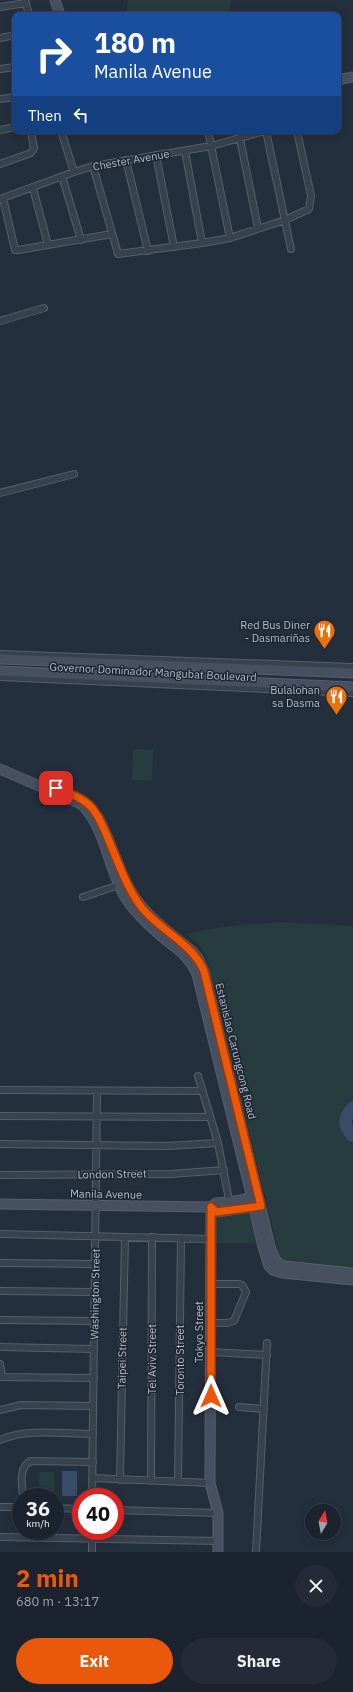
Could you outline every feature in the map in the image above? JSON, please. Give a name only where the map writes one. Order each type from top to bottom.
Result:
[{"type":"street","points":[[56,0],[59,12]]},
{"type":"street","points":[[0,7],[25,2],[28,12]]},
{"type":"street","points":[[0,38],[12,36]]},
{"type":"street","points":[[0,69],[12,67]]},
{"type":"street","points":[[341,79],[353,77]]},
{"type":"street","points":[[0,99],[12,97]]},
{"type":"street","points":[[0,130],[12,128]]},
{"type":"street","points":[[0,164],[31,153],[34,148],[32,134]]},
{"type":"street","points":[[62,134],[74,172]]},
{"type":"street","points":[[209,134],[230,238]]},
{"type":"street","name":"Chester Avenue","points":[[2,199],[93,166],[211,146],[255,134]]},
{"type":"street","points":[[267,134],[292,249]]},
{"type":"street","points":[[93,166],[118,254],[202,243],[230,238],[285,220],[309,209],[311,196],[298,134]]},
{"type":"street","points":[[240,138],[258,228]]},
{"type":"street","points":[[185,151],[202,243]]},
{"type":"street","points":[[156,155],[174,247]]},
{"type":"street","points":[[126,160],[148,251]]},
{"type":"street","points":[[62,176],[81,240]]},
{"type":"street","points":[[33,188],[48,245]]},
{"type":"street","points":[[2,199],[15,250],[112,234]]},
{"type":"street","points":[[0,321],[44,308]]},
{"type":"street","points":[[0,494],[74,474]]},
{"type":"street","name":"Governor Dominador Mangubat Boulevard","points":[[0,654],[353,667]]},
{"type":"street","name":"Governor Dominador Mangubat Boulevard","points":[[0,659],[353,674]]},
{"type":"street","points":[[104,664],[104,676]]},
{"type":"street","name":"Governor Dominador Mangubat Boulevard","points":[[0,671],[353,687]]},
{"type":"street","name":"Governor Dominador Mangubat Boulevard","points":[[0,677],[353,693]]},
{"type":"street","name":"Estanislao Carungcong Road","points":[[0,764],[83,800],[90,806],[104,829],[123,883],[124,896],[137,914],[187,956],[197,974],[257,1202],[270,1246],[278,1264],[313,1270],[353,1273]]},
{"type":"street","name":"Estanislao Carungcong Road","points":[[0,769],[81,804],[86,809],[98,831],[123,883]]},
{"type":"street","points":[[83,896],[123,883]]},
{"type":"street","points":[[198,1076],[218,1143],[230,1206]]},
{"type":"street","points":[[0,1090],[202,1091]]},
{"type":"street","name":"Washington Street","points":[[92,1488],[97,1091]]},
{"type":"street","points":[[0,1116],[209,1116]]},
{"type":"street","points":[[0,1144],[167,1146],[218,1143]]},
{"type":"street","name":"London Street","points":[[0,1175],[171,1174],[224,1170]]},
{"type":"street","name":"Estanislao Carungcong Road","points":[[257,1202],[262,1247],[269,1266],[273,1270],[282,1273],[353,1280]]},
{"type":"street","name":"Manila Avenue","points":[[0,1204],[211,1207],[216,1212],[230,1206],[257,1202]]},
{"type":"street","name":"Tokyo Street","points":[[211,1207],[210,1483],[218,1513],[218,1552]]},
{"type":"street","points":[[0,1234],[210,1239]]},
{"type":"street","name":"Taipei Street","points":[[120,1480],[124,1237]]},
{"type":"street","name":"Tel Aviv Street","points":[[151,1481],[152,1237]]},
{"type":"street","name":"Toronto Street","points":[[178,1482],[180,1238]]},
{"type":"street","points":[[0,1263],[95,1264]]},
{"type":"street","points":[[211,1284],[239,1284],[246,1292],[234,1321],[227,1323],[211,1323]]},
{"type":"street","points":[[0,1291],[95,1292]]},
{"type":"street","points":[[0,1320],[94,1321]]},
{"type":"street","points":[[256,1552],[267,1343]]},
{"type":"street","points":[[0,1347],[94,1349]]},
{"type":"street","points":[[211,1352],[267,1355]]},
{"type":"street","points":[[0,1364],[1,1376],[94,1378]]},
{"type":"street","points":[[0,1410],[21,1405],[93,1406]]},
{"type":"street","points":[[239,1407],[264,1409]]},
{"type":"street","points":[[0,1440],[11,1435],[25,1433],[93,1434]]},
{"type":"street","points":[[23,1488],[22,1469],[26,1463],[31,1461],[93,1462]]},
{"type":"street","points":[[92,1478],[210,1483]]},
{"type":"street","points":[[0,1507],[12,1507]]},
{"type":"street","points":[[124,1510],[218,1513]]},
{"type":"street","points":[[0,1537],[72,1539]]},
{"type":"street","points":[[92,1540],[92,1552]]},
{"type":"street","points":[[124,1540],[219,1541]]},
{"type":"green space","points":[[128,0],[231,0],[229,12],[126,12]]},
{"type":"green space","points":[[133,749],[153,750],[152,781],[132,780]]},
{"type":"green space","points":[[283,922],[353,926],[353,1102],[347,1107],[340,1118],[340,1127],[347,1138],[353,1143],[353,1270],[285,1263],[280,1258],[207,959],[201,947],[186,934],[222,927]]},
{"type":"green space","points":[[252,1212],[259,1243],[216,1243],[217,1217]]},
{"type":"green space","points":[[39,1472],[54,1472],[54,1488],[39,1488]]},
{"type":"water","points":[[62,1471],[77,1471],[77,1488],[72,1488],[72,1496],[64,1496],[64,1488],[62,1488]]},
{"type":"waterway","points":[[353,1108],[347,1115],[346,1119],[347,1129],[353,1136]]},
{"type":"place","name":"Red Bus Diner - Dasmariñas","points":[[325,650]]},
{"type":"place","name":"Bulalohan sa Dasma","points":[[336,716]]},
{"type":"route","points":[[56,788],[83,800],[90,806],[104,829],[131,892],[143,909],[155,921],[193,952],[198,958],[204,971],[261,1206],[241,1210],[216,1212],[211,1207],[211,1396]]}]
